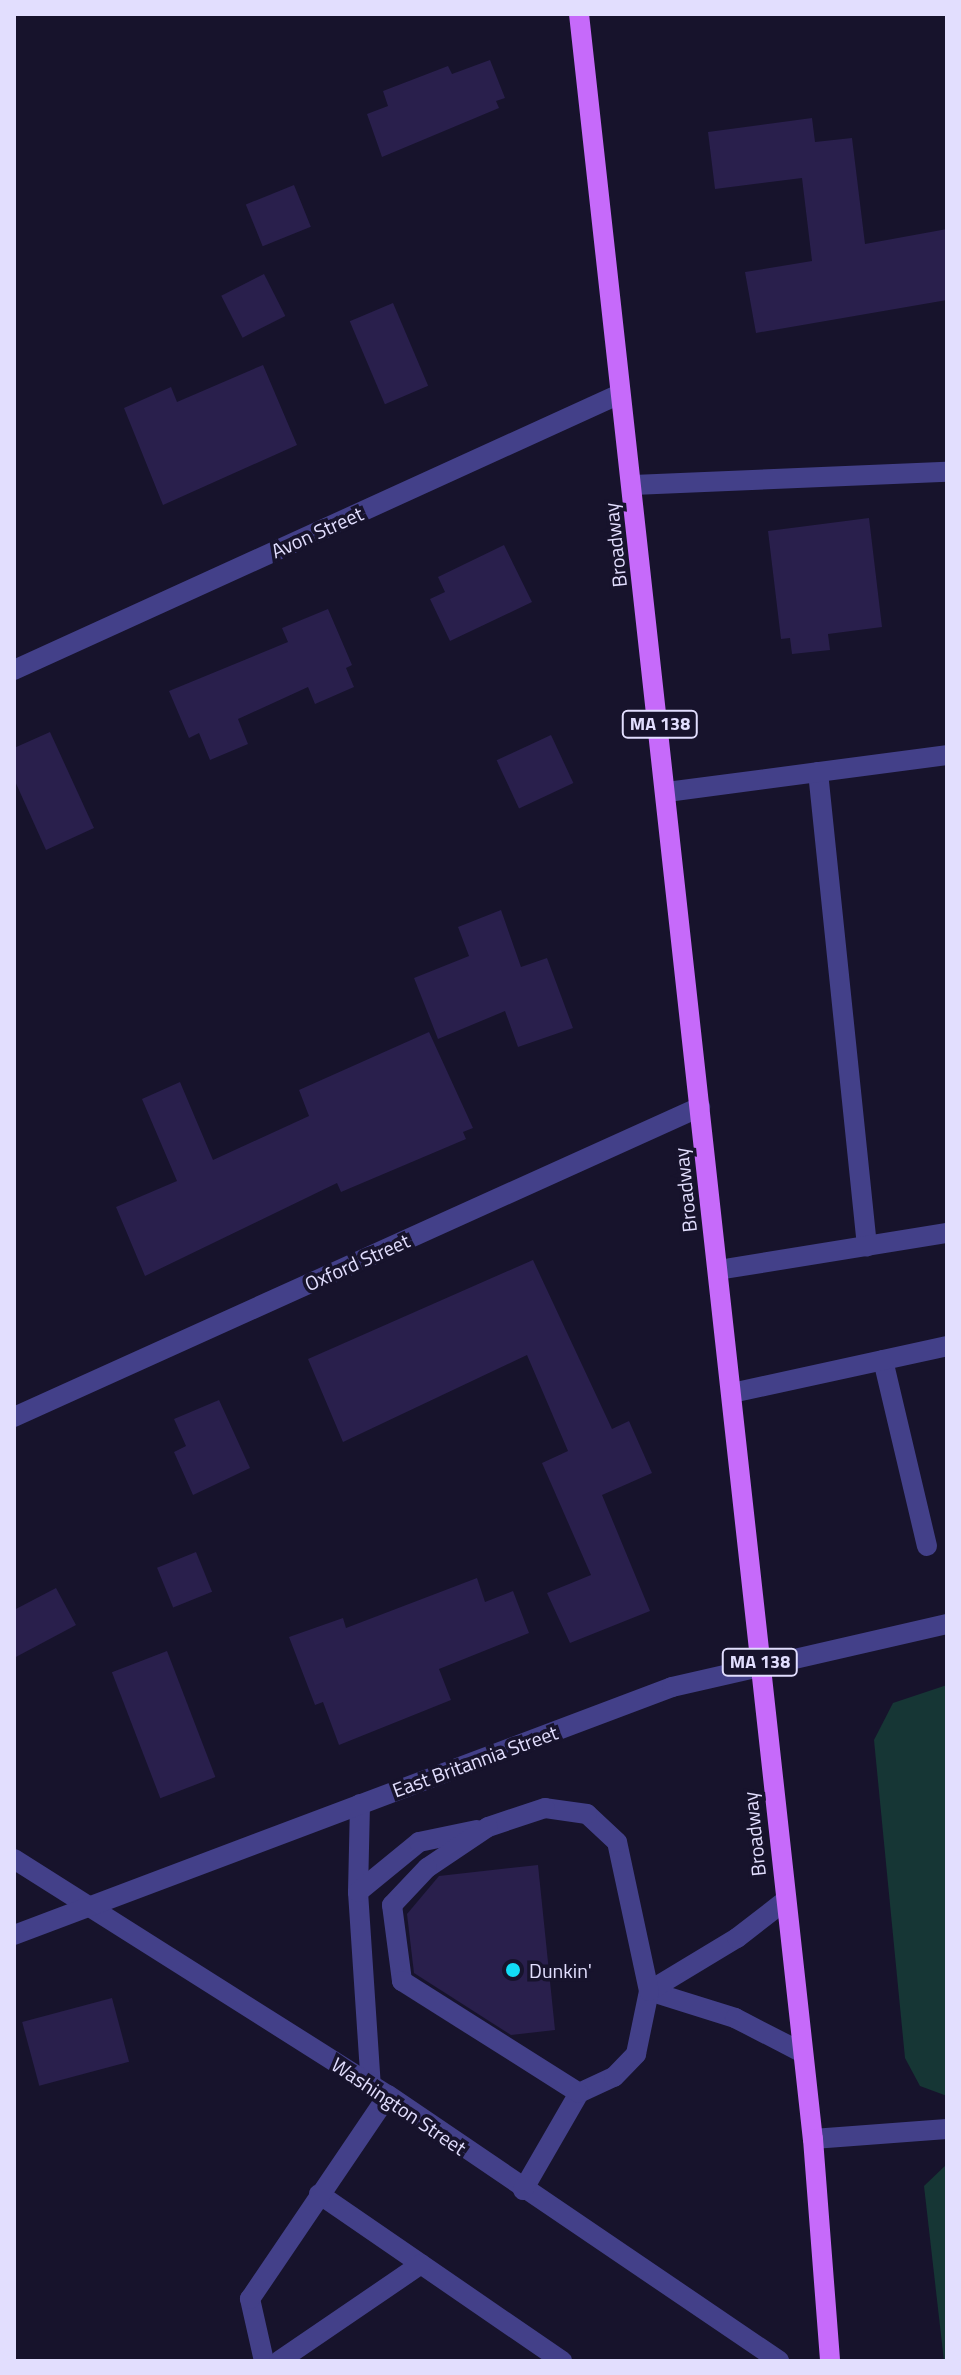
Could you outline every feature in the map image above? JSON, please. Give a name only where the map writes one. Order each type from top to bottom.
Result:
[{"type":"main road","name":"Broadway","points":[[579,14],[813,2139],[830,2361]]},
{"type":"street","name":"Avon Street","points":[[14,670],[620,394]]},
{"type":"street","points":[[633,485],[947,472]]},
{"type":"street","points":[[667,792],[947,755]]},
{"type":"street","points":[[818,772],[867,1246]]},
{"type":"street","name":"Oxford Street","points":[[14,1417],[700,1107]]},
{"type":"street","points":[[718,1270],[947,1233]]},
{"type":"street","points":[[732,1393],[947,1346]]},
{"type":"street","points":[[883,1360],[927,1546]]},
{"type":"street","name":"East Britannia Street","points":[[14,1935],[87,1904],[672,1687],[947,1624]]},
{"type":"street","points":[[264,2361],[250,2299],[319,2194],[379,2090],[358,1892],[360,1804]]},
{"type":"street","points":[[358,1892],[419,1842],[488,1827],[545,1808],[567,1807],[606,1828],[623,1856],[649,1991],[636,2054],[614,2077],[579,2093],[523,2190]]},
{"type":"street","points":[[488,1827],[427,1868],[392,1905],[402,1981],[579,2093]]},
{"type":"street","name":"Washington Street","points":[[14,1859],[379,2090],[779,2361]]},
{"type":"street","points":[[649,1991],[737,1938],[786,1900]]},
{"type":"street","points":[[649,1991],[735,2018],[803,2053]]},
{"type":"street","points":[[813,2139],[947,2129]]},
{"type":"street","points":[[319,2194],[562,2361]]},
{"type":"street","points":[[279,2361],[421,2264]]},
{"type":"green space","points":[[947,1685],[947,2096],[920,2086],[905,2058],[874,1740],[893,1703]]},
{"type":"green space","points":[[947,2164],[947,2361],[944,2361],[924,2186]]},
{"type":"building","points":[[490,60],[505,98],[496,101],[499,108],[382,157],[367,114],[388,106],[383,91],[448,66],[452,74]]},
{"type":"building","points":[[812,118],[815,142],[852,138],[865,244],[947,229],[947,300],[756,333],[745,272],[812,261],[802,178],[715,189],[708,132]]},
{"type":"building","points":[[294,185],[311,227],[263,246],[246,204]]},
{"type":"building","points":[[264,274],[285,316],[243,338],[221,296]]},
{"type":"building","points":[[393,303],[428,386],[385,404],[350,321]]},
{"type":"building","points":[[263,365],[297,445],[163,505],[124,408],[171,387],[177,402]]},
{"type":"building","points":[[869,518],[882,627],[828,634],[830,650],[792,654],[790,638],[781,639],[768,531]]},
{"type":"building","points":[[504,545],[532,602],[450,641],[430,599],[445,592],[438,577]]},
{"type":"building","points":[[328,609],[352,665],[346,668],[354,687],[315,704],[308,687],[238,719],[248,744],[210,760],[199,733],[189,738],[169,691],[288,642],[282,628]]},
{"type":"building","points":[[50,732],[94,828],[46,850],[14,779],[14,748]]},
{"type":"building","points":[[551,735],[573,783],[519,808],[497,760]]},
{"type":"building","points":[[501,910],[521,967],[547,958],[573,1028],[518,1047],[505,1011],[438,1039],[414,978],[469,956],[458,927]]},
{"type":"building","points":[[429,1032],[473,1128],[463,1132],[466,1139],[341,1192],[337,1183],[145,1276],[116,1207],[177,1181],[142,1099],[180,1082],[213,1160],[309,1116],[299,1090]]},
{"type":"building","points":[[533,1260],[612,1429],[629,1421],[652,1473],[602,1495],[650,1611],[570,1643],[547,1593],[591,1575],[542,1463],[568,1451],[527,1355],[343,1442],[308,1359]]},
{"type":"building","points":[[219,1400],[250,1468],[193,1495],[174,1452],[186,1446],[174,1419]]},
{"type":"building","points":[[196,1552],[212,1592],[173,1608],[157,1568]]},
{"type":"building","points":[[477,1578],[485,1602],[513,1591],[529,1633],[439,1669],[451,1700],[339,1745],[323,1702],[315,1705],[289,1637],[343,1618],[346,1628]]},
{"type":"building","points":[[56,1588],[76,1625],[14,1658],[14,1610]]},
{"type":"building","points":[[167,1651],[215,1777],[160,1798],[112,1672]]},
{"type":"building","points":[[538,1865],[555,2030],[511,2035],[414,1973],[407,1914],[439,1876]]},
{"type":"building","points":[[112,1998],[129,2062],[39,2086],[22,2022]]},
{"type":"place","name":"Dunkin'","points":[[513,1970]]}]
